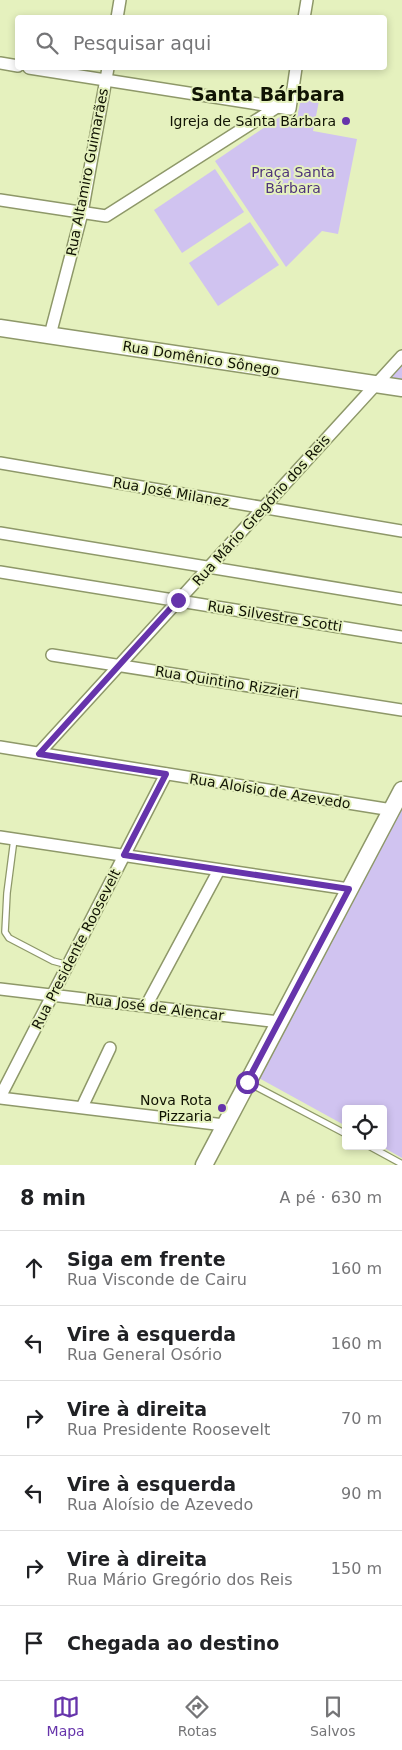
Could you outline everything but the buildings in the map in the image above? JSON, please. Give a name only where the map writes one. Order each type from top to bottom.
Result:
[{"type":"street","points":[[118,15],[120,0]]},
{"type":"street","points":[[304,15],[307,0]]},
{"type":"street","points":[[0,63],[15,66]]},
{"type":"street","points":[[60,70],[107,73],[290,109],[296,70]]},
{"type":"street","name":"Rua Altamiro Guimarães","points":[[50,335],[82,213],[107,73]]},
{"type":"street","points":[[0,200],[106,216],[277,107]]},
{"type":"street","name":"Rua Domênico Sônego","points":[[0,328],[402,388]]},
{"type":"street","name":"Rua Mário Gregório dos Reis","points":[[39,754],[402,356]]},
{"type":"street","name":"Rua José Milanez","points":[[0,463],[402,531]]},
{"type":"street","points":[[0,534],[402,599]]},
{"type":"street","name":"Rua Silvestre Scotti","points":[[0,572],[402,637]]},
{"type":"street","name":"Rua Quintino Rizzieri","points":[[52,655],[402,710]]},
{"type":"street","name":"Rua Aloísio de Azevedo","points":[[0,747],[392,810]]},
{"type":"street","name":"Rua Presidente Roosevelt","points":[[0,1097],[166,774]]},
{"type":"street","points":[[204,1165],[402,790]]},
{"type":"street","points":[[0,837],[349,889]]},
{"type":"street","points":[[146,1006],[219,870]]},
{"type":"street","name":"Rua José de Alencar","points":[[0,989],[279,1022]]},
{"type":"street","points":[[82,1107],[110,1048]]},
{"type":"street","points":[[0,1097],[224,1125]]},
{"type":"lane","points":[[14,839],[7,893],[5,932],[9,938],[52,960],[68,965]]},
{"type":"lane","points":[[247,1082],[342,1132]]},
{"type":"lane","points":[[376,1150],[402,1164]]},
{"type":"green space","name":"Praça Santa Bárbara","points":[[301,98],[319,101],[313,131],[357,139],[338,234],[322,231],[286,267],[215,161],[284,114],[296,122]]},
{"type":"green space","points":[[215,169],[244,212],[182,253],[154,210]]},
{"type":"green space","points":[[250,222],[279,265],[218,306],[189,263]]},
{"type":"green space","points":[[402,360],[402,382],[385,379]]},
{"type":"green space","points":[[402,798],[402,1158],[387,1149],[387,1105],[342,1105],[342,1124],[257,1077]]},
{"type":"place","name":"Igreja de Santa Bárbara","points":[[346,121]]},
{"type":"place","name":"Nova Rota Pizzaria","points":[[222,1108]]},
{"type":"district","name":"Santa Bárbara","points":[[268,94]]},
{"type":"route","points":[[178,600],[39,754],[166,774],[124,855],[349,889],[247,1082]]}]
